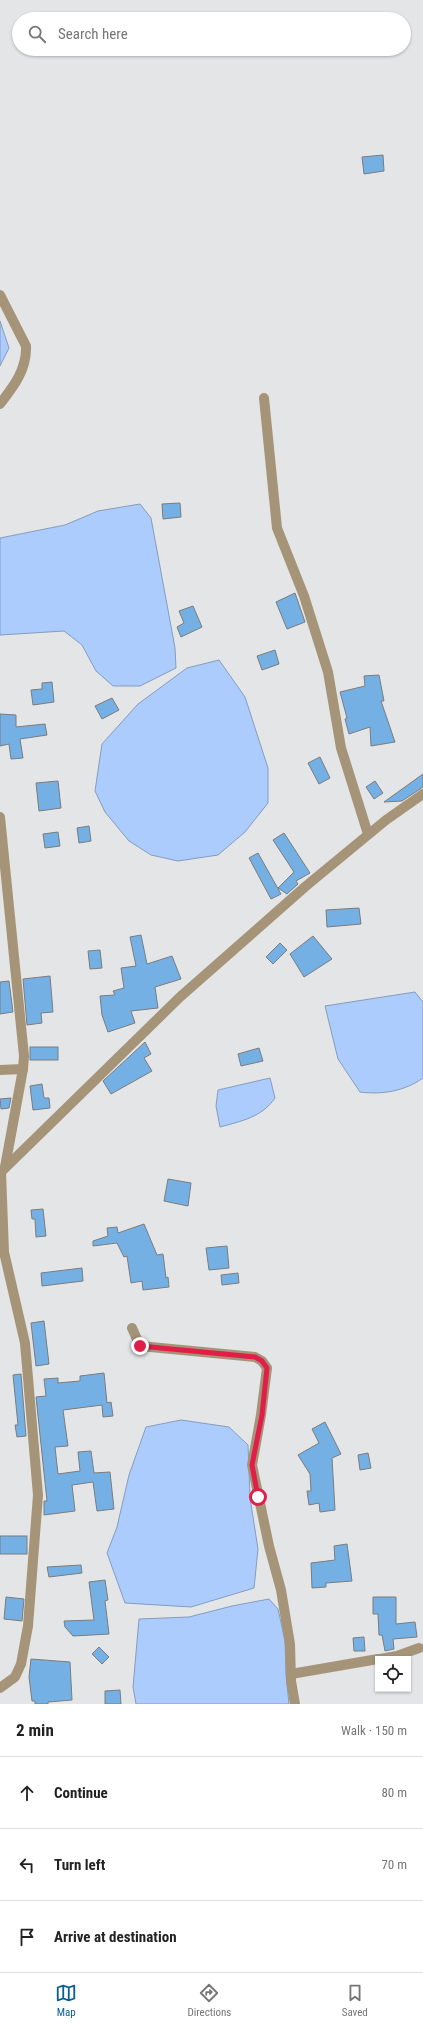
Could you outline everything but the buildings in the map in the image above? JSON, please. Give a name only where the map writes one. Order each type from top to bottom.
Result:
[{"type":"street","points":[[0,295],[26,346],[26,353],[21,373],[0,404]]},
{"type":"street","points":[[264,398],[277,528],[304,596],[328,672],[341,748],[368,834]]},
{"type":"street","points":[[2,1171],[180,997],[306,886],[368,834],[423,794]]},
{"type":"street","points":[[0,817],[24,1056],[23,1069],[2,1171],[4,1252],[25,1342],[38,1496],[28,1626],[21,1664],[15,1676],[0,1688]]},
{"type":"street","points":[[0,1070],[23,1069]]},
{"type":"street","points":[[132,1328],[140,1346],[255,1357],[262,1361],[267,1368],[262,1415],[252,1465],[267,1539],[281,1590],[290,1644],[291,1674],[295,1704]]},
{"type":"street","points":[[397,1656],[419,1648]]},
{"type":"street","points":[[291,1674],[375,1660]]},
{"type":"water","points":[[0,321],[9,348],[0,366]]},
{"type":"water","points":[[140,504],[151,518],[175,648],[176,668],[140,686],[113,686],[96,671],[82,645],[64,631],[0,635],[0,538],[65,525],[98,511]]},
{"type":"water","points":[[219,660],[245,697],[268,768],[268,803],[245,832],[218,855],[178,861],[151,855],[129,841],[105,812],[95,791],[102,744],[138,704],[187,668]]},
{"type":"water","points":[[415,992],[423,1002],[423,1078],[409,1086],[393,1091],[377,1093],[360,1092],[338,1059],[325,1006]]},
{"type":"water","points":[[270,1078],[275,1098],[264,1110],[236,1123],[220,1127],[216,1106],[218,1090]]},
{"type":"water","points":[[181,1420],[229,1427],[248,1445],[250,1498],[258,1549],[254,1588],[191,1607],[125,1603],[107,1553],[117,1527],[129,1475],[146,1427]]},
{"type":"water","points":[[269,1599],[278,1609],[285,1641],[289,1704],[136,1704],[133,1687],[139,1619],[189,1617],[232,1606]]},
{"type":"route","points":[[140,1346],[183,1348],[255,1357],[262,1361],[267,1368],[262,1415],[252,1465],[258,1497]]}]
